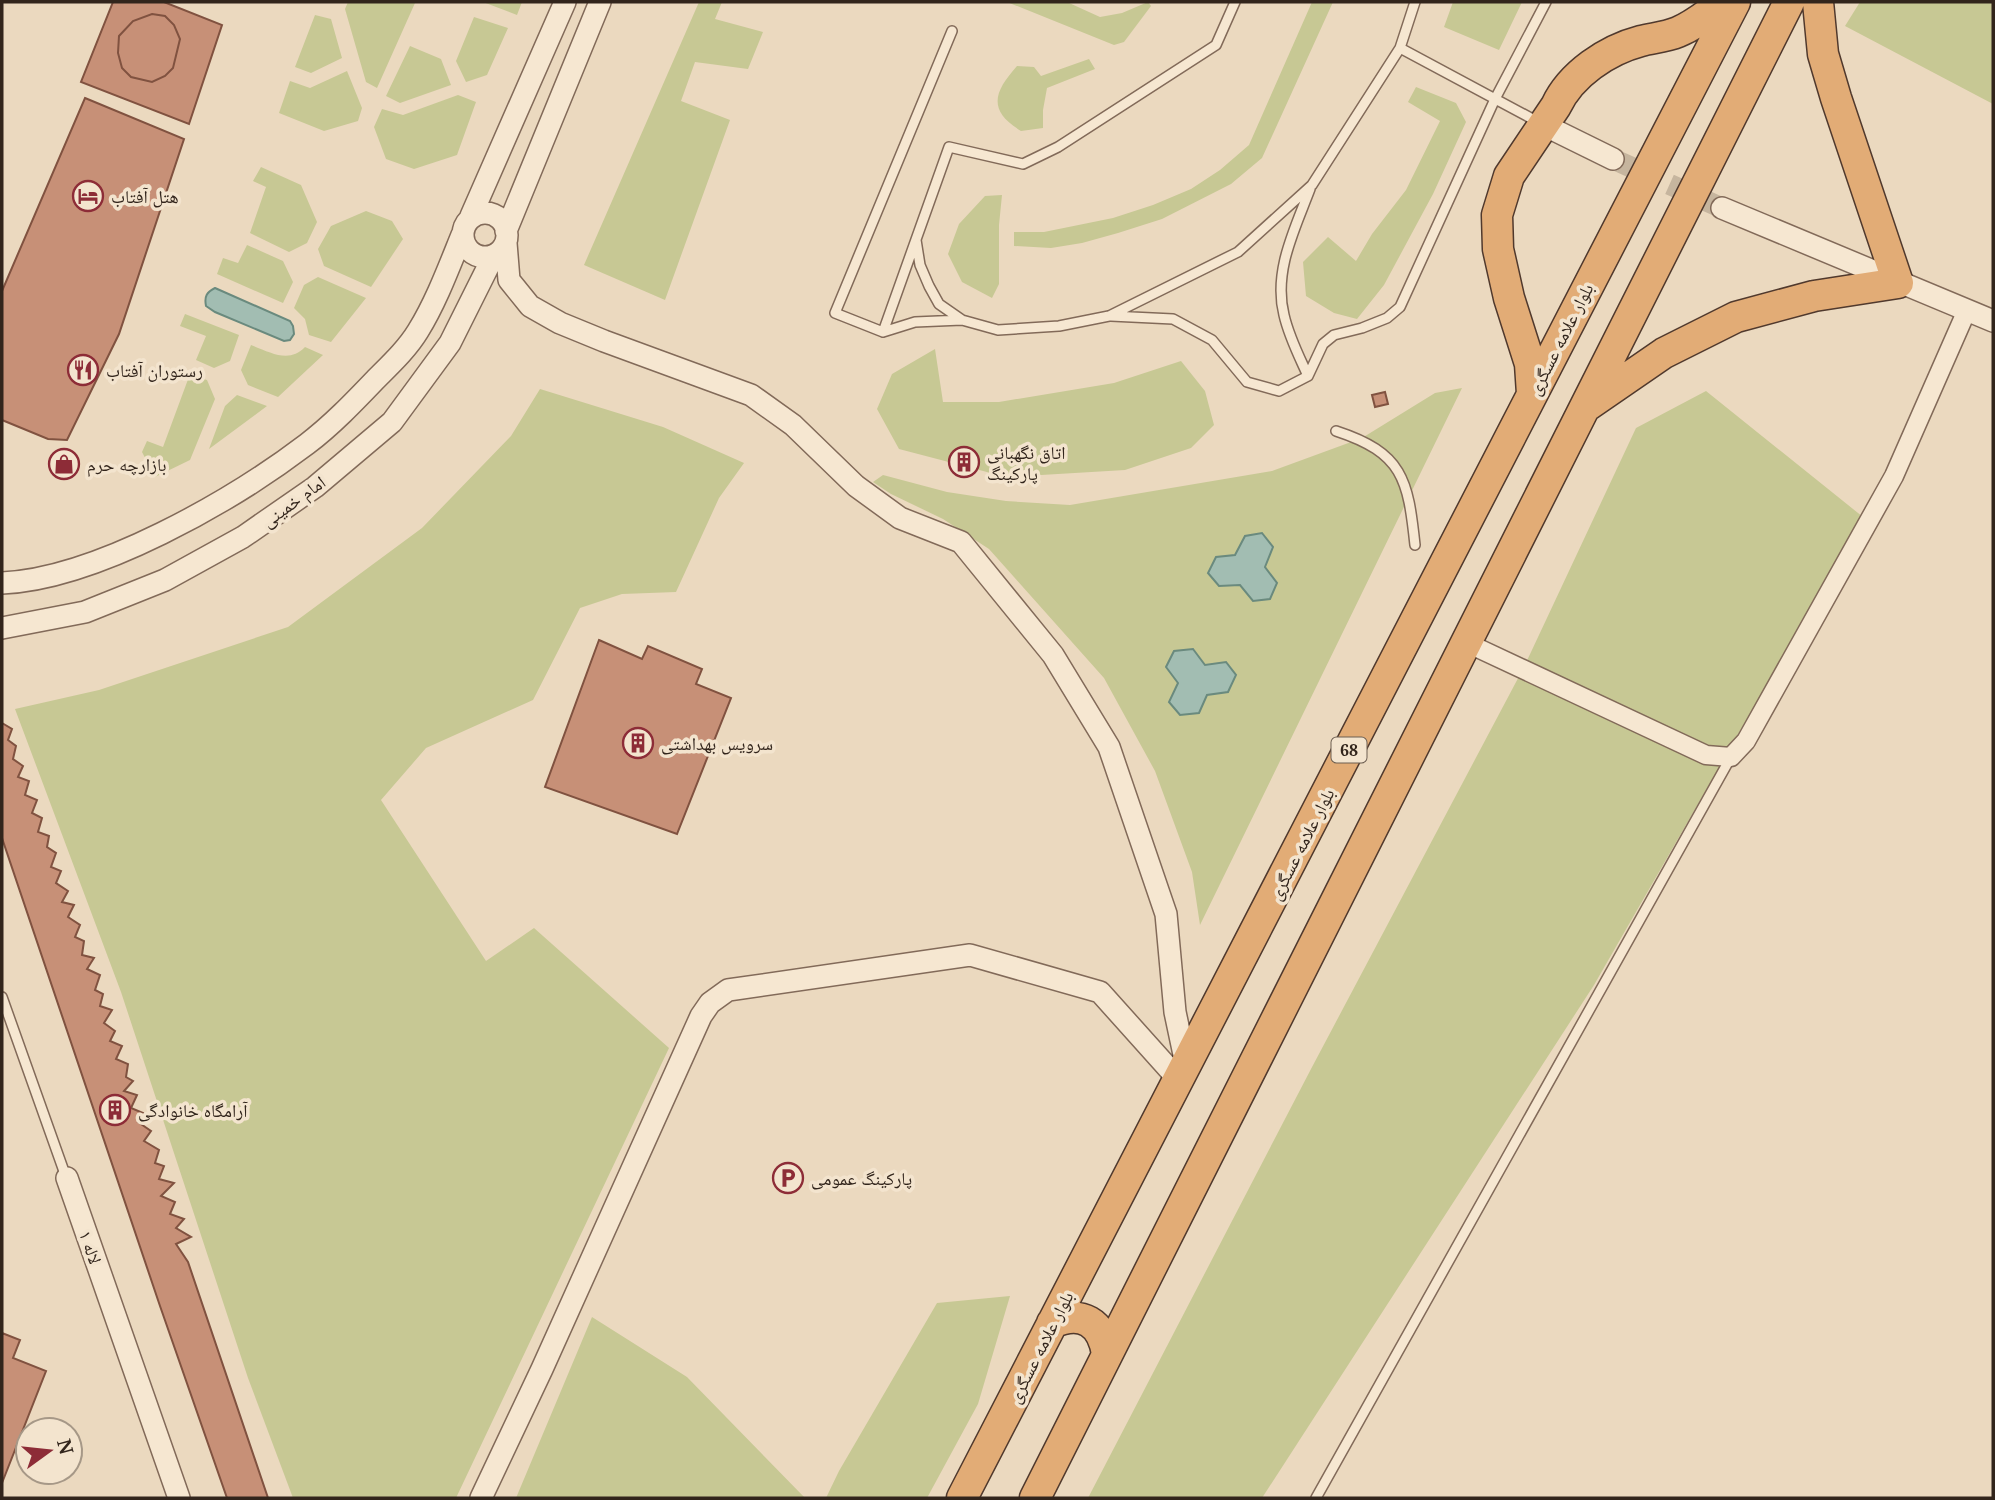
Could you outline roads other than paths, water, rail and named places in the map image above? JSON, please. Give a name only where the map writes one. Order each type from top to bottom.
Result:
[{"type":"highway","points":[[1532,394],[1530,364],[1509,298],[1498,249],[1497,215],[1509,176],[1562,93],[1592,63],[1639,41],[1679,32],[1724,2]]},
{"type":"highway","name":"بلوار علامه عسگری","points":[[962,1498],[1735,2]]},
{"type":"highway","points":[[1035,1498],[1788,2]]},
{"type":"highway","points":[[1584,408],[1664,353],[1736,317],[1814,296],[1898,283],[1836,98],[1824,54],[1818,2]]},
{"type":"highway","points":[[1052,1323],[1066,1317],[1082,1318],[1100,1332],[1107,1354]]},
{"type":"street","points":[[2,583],[24,582],[94,563],[157,535],[239,491],[308,444],[396,360],[418,332],[565,2]]},
{"type":"street","name":"امام خمینی","points":[[2,628],[85,612],[165,580],[243,537],[315,487],[391,422],[450,343],[502,243],[600,2]]},
{"type":"street","points":[[1544,125],[1614,159]]},
{"type":"street","points":[[1722,208],[1993,321]]},
{"type":"street","points":[[502,243],[478,257],[464,242],[467,226],[478,213],[493,213],[505,223],[502,243],[509,281],[530,306],[560,323],[604,341],[751,395],[793,425],[856,486],[900,518],[961,542],[1053,655],[1108,747],[1166,914],[1182,1072]]},
{"type":"street","points":[[1467,643],[1706,755],[1731,757],[1746,741],[1894,476],[1967,310]]},
{"type":"street","points":[[481,1498],[701,1016],[710,1003],[728,990],[970,956],[1100,992],[1182,1072]]},
{"type":"street","name":"لاله ۱","points":[[66,1178],[179,1498]]},
{"type":"lane","points":[[883,332],[948,146],[1023,164],[1058,147],[1216,45],[1235,2]]},
{"type":"lane","points":[[1308,376],[1283,312],[1281,278],[1287,248],[1312,185],[1400,48],[1415,2]]},
{"type":"lane","points":[[952,31],[835,313],[883,332],[915,322],[962,320],[998,330],[1059,326],[1109,316],[1173,319],[1212,341],[1247,382],[1279,391],[1308,376],[1323,344],[1334,335],[1387,318],[1400,307],[1495,99],[1546,2]]},
{"type":"lane","points":[[1400,48],[1544,125]]},
{"type":"lane","points":[[1109,316],[1238,252],[1312,185]]},
{"type":"lane","points":[[916,240],[920,265],[939,304],[962,320]]},
{"type":"lane","points":[[1336,431],[1374,446],[1392,462],[1403,478],[1415,545]]},
{"type":"lane","points":[[1316,1498],[1731,757]]},
{"type":"lane","name":"لاله ۱","points":[[2,997],[66,1178]]},
{"type":"tunnel","points":[[1613,159],[1722,208]]},
{"type":"place","name":"هتل آفتاب","points":[[88,196]]},
{"type":"place","name":"رستوران آفتاب","points":[[83,370]]},
{"type":"place","name":"اتاق نگهبانی پارکینگ","points":[[964,462]]},
{"type":"place","name":"بازارچه حرم","points":[[64,464]]},
{"type":"place","name":"سرویس بهداشتی","points":[[638,743]]},
{"type":"place","name":"آرامگاه خانوادگی","points":[[115,1110]]},
{"type":"place","name":"پارکینگ عمومی","points":[[788,1178]]}]
